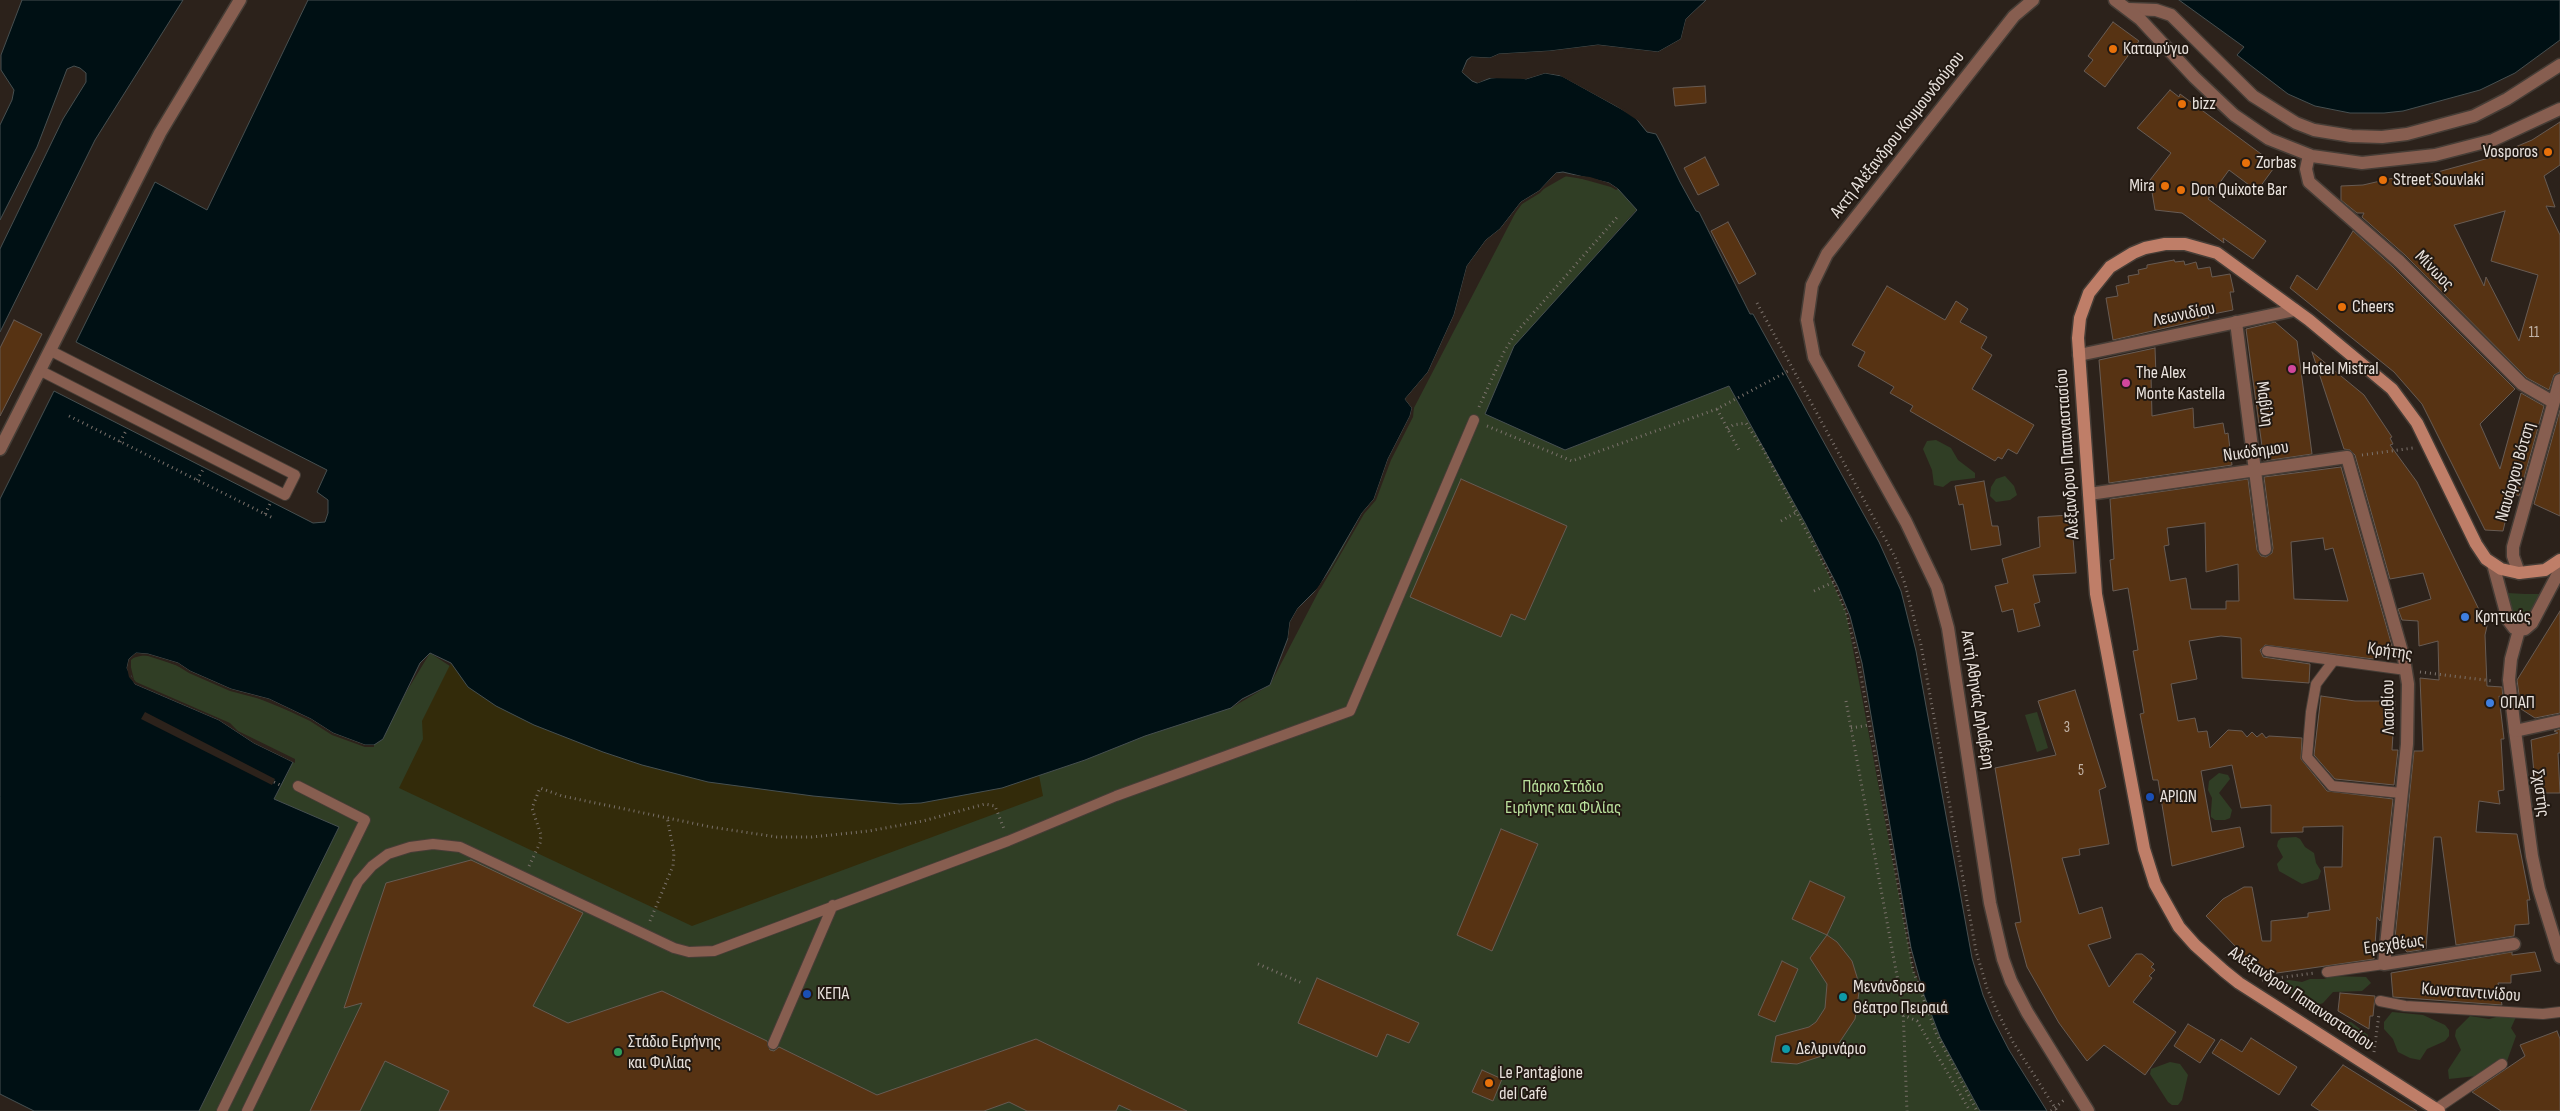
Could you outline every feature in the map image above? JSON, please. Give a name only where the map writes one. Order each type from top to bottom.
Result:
[{"type":"main road","name":"Αλέξανδρου Παπαναστασίου","points":[[2437,1110],[2239,983],[2203,953],[2179,927],[2160,895],[2147,861],[2099,614],[2079,355],[2080,318],[2093,288],[2116,263],[2132,252],[2151,246],[2185,244],[2211,250],[2296,310],[2392,388],[2411,413],[2429,446],[2476,544],[2493,564],[2519,574],[2545,570],[2560,560]]},
{"type":"street","points":[[0,449],[160,133],[240,0]]},
{"type":"street","name":"Ακτή Αλέξανδρου Κουμουνδούρου","points":[[1808,302],[1816,274],[1827,254],[2014,16],[2033,0]]},
{"type":"street","points":[[2114,0],[2128,9],[2152,31],[2194,77],[2234,115],[2269,139],[2327,160],[2362,163],[2427,157],[2493,140],[2560,109]]},
{"type":"street","points":[[2128,9],[2156,10],[2171,16],[2253,96],[2296,123],[2314,130],[2351,136],[2382,137],[2407,134],[2474,116],[2507,99],[2560,65]]},
{"type":"street","name":"Μίνωος","points":[[2309,155],[2306,169],[2310,182],[2400,261],[2522,384],[2558,391]]},
{"type":"street","name":"Ακτή Αθηνάς Δηλαβέρη","points":[[1808,302],[1808,332],[1814,357],[1906,522],[1937,587],[1948,628],[1990,903],[2006,966],[2027,1012],[2088,1111]]},
{"type":"street","name":"Λεωνιδίου","points":[[2079,355],[2296,310]]},
{"type":"street","name":"Μαβίλη","points":[[2236,322],[2264,549]]},
{"type":"street","name":"Ναυάρχου Βότση","points":[[2519,574],[2513,556],[2513,547],[2558,391]]},
{"type":"street","name":"Νικόδημου","points":[[2089,494],[2347,457]]},
{"type":"street","name":"Λασιθίου","points":[[2347,457],[2406,670],[2407,744],[2384,964]]},
{"type":"street","points":[[2493,564],[2508,620],[2514,628],[2519,630],[2526,629],[2532,623],[2560,570]]},
{"type":"street","name":"Σχιστής","points":[[2519,630],[2509,680],[2515,731],[2532,856],[2539,889],[2560,957]]},
{"type":"street","points":[[2515,731],[2560,721]]},
{"type":"street","name":"Ερεχθέως","points":[[2384,964],[2514,944]]},
{"type":"lane","points":[[41,371],[285,495],[295,475],[51,351]]},
{"type":"lane","points":[[247,1111],[358,882],[372,866],[388,854],[410,847],[433,844],[460,847],[674,948],[689,952],[714,951],[1008,841],[1116,796],[1350,710],[1474,420]]},
{"type":"lane","name":"Κρήτης","points":[[2267,651],[2406,670]]},
{"type":"lane","points":[[2334,660],[2316,684],[2310,712],[2308,757],[2332,786],[2401,793]]},
{"type":"lane","points":[[222,1111],[365,820],[298,786]]},
{"type":"lane","points":[[773,1044],[833,905]]},
{"type":"lane","name":"Ερεχθέως","points":[[2327,972],[2384,964]]},
{"type":"lane","name":"Κωνσταντινίδου","points":[[2380,1001],[2404,1006],[2543,1014],[2560,1012]]},
{"type":"lane","points":[[2437,1110],[2502,1064]]},
{"type":"path","points":[[1619,215],[1515,334],[1504,352],[1474,420],[1572,461],[1717,409],[1790,370]]},
{"type":"path","points":[[1757,302],[1887,542],[1905,584],[1921,645],[1976,951],[1987,988],[2001,1019],[2054,1110]]},
{"type":"path","points":[[1717,409],[1740,452]]},
{"type":"path","points":[[69,416],[274,518]]},
{"type":"path","points":[[1728,429],[1733,425],[1746,423],[1797,512],[1834,582],[1852,634],[1913,970],[1936,1033],[1977,1111]]},
{"type":"path","points":[[120,442],[128,428]]},
{"type":"path","points":[[2347,457],[2429,446]]},
{"type":"path","points":[[197,480],[204,468]]},
{"type":"path","points":[[265,514],[271,501]]},
{"type":"path","points":[[1781,521],[1797,512]]},
{"type":"path","points":[[1814,591],[1834,582]]},
{"type":"path","name":"Κρήτης","points":[[2406,670],[2470,679],[2509,680]]},
{"type":"path","points":[[1846,701],[1903,1015],[1907,1111]]},
{"type":"path","points":[[1851,728],[1869,725]]},
{"type":"path","points":[[274,782],[280,785]]},
{"type":"path","points":[[534,857],[541,836],[532,808],[540,788],[562,796],[746,834],[793,837],[841,835],[899,826],[985,804],[995,806],[1002,820]]},
{"type":"path","points":[[653,915],[673,866],[674,853],[667,818]]},
{"type":"path","points":[[1258,964],[1302,984]]},
{"type":"path","points":[[2239,983],[2327,972]]},
{"type":"path","points":[[1903,1015],[1917,1021],[1970,1111]]},
{"type":"green space","name":"Πάρκο Στάδιο Ειρήνης και Φιλίας","points":[[1568,175],[1618,189],[1637,209],[1515,346],[1565,450],[1729,386],[1805,523],[1846,612],[1913,970],[1980,1111],[198,1111],[274,799],[293,762],[135,684],[129,659],[148,654],[374,745],[430,653],[456,670],[1231,708],[1270,685],[1521,202]]},
{"type":"green space","points":[[1936,440],[1951,448],[1958,460],[1975,473],[1975,478],[1951,481],[1943,487],[1934,485],[1932,470],[1923,449],[1927,441]]},
{"type":"green space","points":[[2005,476],[2014,486],[2017,495],[2010,500],[1996,502],[1990,496],[1991,487],[1996,479]]},
{"type":"green space","points":[[2507,593],[2543,594],[2526,622],[2520,624],[2515,621]]},
{"type":"green space","points":[[2037,712],[2048,748],[2037,752],[2025,715]]},
{"type":"green space","points":[[2219,773],[2228,775],[2230,779],[2219,793],[2232,810],[2230,818],[2225,820],[2215,820],[2211,817],[2212,798],[2208,790],[2209,781]]},
{"type":"green space","points":[[2296,837],[2314,853],[2316,863],[2321,871],[2318,879],[2302,884],[2279,871],[2277,864],[2283,857],[2277,846],[2278,841],[2281,838]]},
{"type":"green space","points":[[2332,976],[2366,977],[2371,983],[2362,991],[2333,992],[2323,1003],[2315,1006],[2288,992],[2283,985],[2285,981],[2289,980],[2302,982]]},
{"type":"green space","points":[[2392,1012],[2423,1015],[2445,1025],[2449,1030],[2449,1036],[2445,1041],[2427,1049],[2420,1060],[2410,1058],[2398,1052],[2393,1039],[2384,1029],[2384,1022]]},
{"type":"green space","points":[[2504,1015],[2516,1017],[2511,1028],[2516,1036],[2507,1061],[2496,1061],[2476,1076],[2449,1079],[2448,1070],[2461,1050],[2455,1036],[2456,1030],[2470,1016],[2489,1019]]},
{"type":"green space","points":[[2351,1022],[2368,1035],[2368,1042],[2359,1039],[2341,1026],[2343,1023]]},
{"type":"green space","points":[[2170,1062],[2180,1064],[2188,1075],[2182,1100],[2178,1105],[2172,1105],[2168,1102],[2150,1074],[2151,1069]]},
{"type":"sand","points":[[451,663],[468,687],[496,706],[534,725],[642,765],[708,782],[813,796],[900,804],[921,803],[977,793],[1039,775],[1043,796],[692,926],[399,788],[423,739],[422,721]]},
{"type":"shaded area","points":[[22,0],[183,0],[95,140],[0,332],[0,249],[63,119],[86,82],[86,73],[80,68],[74,66],[67,69],[37,147],[0,220],[0,125],[12,100],[14,90],[1,70],[1,55]]},
{"type":"shaded area","points":[[308,0],[1706,0],[1686,19],[1681,39],[1658,52],[1598,45],[1550,51],[1499,54],[1490,58],[1471,57],[1467,60],[1462,72],[1477,83],[1491,78],[1515,76],[1526,79],[1545,73],[1562,76],[1634,116],[1647,132],[1656,134],[1680,182],[1696,211],[1699,212],[1750,314],[1753,314],[1879,542],[1901,591],[1916,651],[1972,958],[1983,995],[1993,1019],[2009,1050],[2047,1111],[1980,1111],[1940,1037],[1924,995],[1911,948],[1862,663],[1850,616],[1838,587],[1805,523],[1729,386],[1565,450],[1485,414],[1514,346],[1637,210],[1618,189],[1609,183],[1563,172],[1556,173],[1539,191],[1521,202],[1500,229],[1486,240],[1467,266],[1454,315],[1428,372],[1405,399],[1412,408],[1410,416],[1388,459],[1374,499],[1362,513],[1319,587],[1298,608],[1290,622],[1288,638],[1270,685],[1242,699],[1231,708],[1145,736],[1085,760],[1002,788],[921,803],[900,804],[813,796],[708,782],[642,765],[534,725],[496,706],[468,687],[451,663],[430,653],[420,663],[383,739],[374,745],[365,745],[333,733],[311,719],[269,699],[231,689],[190,671],[178,663],[148,654],[136,653],[129,659],[127,668],[135,684],[219,720],[254,743],[293,762],[274,799],[339,827],[199,1111],[34,1111],[0,1094],[0,499],[54,391],[313,523],[325,522],[328,513],[328,500],[317,492],[327,470],[76,342],[155,182],[207,210]]},
{"type":"shaded area","points":[[2179,0],[2560,0],[2560,40],[2515,73],[2480,90],[2403,111],[2350,113],[2315,106],[2288,94],[2237,55],[2244,47]]},
{"type":"pier","points":[[1707,0],[1708,2],[1688,20],[1683,41],[1659,54],[1598,48],[1550,54],[1500,57],[1490,60],[1472,60],[1465,69],[1466,73],[1477,80],[1487,75],[1515,73],[1526,77],[1545,71],[1563,74],[1635,114],[1639,120],[1645,123],[1643,124],[1616,106],[1559,75],[1545,73],[1526,79],[1488,78],[1478,83],[1462,72],[1471,57],[1490,58],[1499,54],[1550,51],[1598,45],[1658,52],[1681,39],[1686,19]]},
{"type":"pier","points":[[1556,173],[1590,177],[1609,183],[1618,189],[1616,190],[1608,185],[1590,180],[1557,175],[1540,193],[1522,204],[1502,231],[1479,252],[1470,267],[1456,316],[1430,373],[1408,399],[1414,407],[1413,417],[1391,460],[1376,500],[1364,514],[1321,588],[1300,609],[1292,623],[1290,639],[1288,638],[1290,622],[1298,608],[1310,598],[1331,569],[1362,513],[1374,499],[1388,459],[1410,416],[1412,408],[1405,399],[1428,372],[1454,315],[1467,266],[1486,240],[1500,229],[1521,202],[1539,191]]},
{"type":"pier","points":[[136,653],[148,654],[178,663],[190,671],[231,689],[269,699],[311,719],[333,733],[365,745],[374,745],[374,747],[365,747],[332,735],[310,721],[268,701],[230,691],[189,673],[176,665],[148,656],[137,655],[131,660],[131,676],[136,682],[230,723],[238,731],[295,759],[295,763],[254,743],[219,720],[135,684],[129,677],[127,668],[129,659]]},
{"type":"pier","points":[[145,712],[275,779],[272,785],[141,719]]},
{"type":"building","name":"Καταφύγιο","points":[[2113,22],[2139,41],[2105,87],[2084,71],[2093,60],[2088,56]]},
{"type":"building","points":[[1705,86],[1706,103],[1675,106],[1673,88]]},
{"type":"building","points":[[2170,90],[2179,97],[2180,94],[2276,165],[2257,191],[2229,170],[2208,199],[2266,241],[2253,259],[2223,238],[2224,243],[2182,213],[2155,210],[2150,180],[2171,153],[2137,128]]},
{"type":"building","points":[[2560,122],[2560,165],[2544,176],[2555,207],[2546,206],[2560,235],[2560,372],[2554,375],[2549,390],[2527,378],[2405,255],[2362,217],[2364,213],[2357,213],[2341,200],[2341,186],[2363,185],[2411,174],[2412,179],[2489,158],[2532,140]],"holes":[[[2505,211],[2491,261],[2538,275],[2519,341],[2486,277],[2484,286],[2454,225]]]},
{"type":"building","points":[[1705,157],[1719,185],[1698,195],[1684,168]]},
{"type":"building","points":[[1728,222],[1756,274],[1739,284],[1711,231]]},
{"type":"building","points":[[2353,231],[2393,267],[2515,389],[2480,424],[2500,469],[2521,393],[2544,406],[2519,496],[2512,493],[2503,531],[2485,530],[2422,404],[2394,372],[2290,288],[2297,275],[2317,290]]},
{"type":"building","points":[[2174,260],[2175,262],[2184,261],[2185,265],[2196,262],[2198,269],[2210,267],[2212,277],[2230,274],[2234,292],[2230,292],[2233,310],[2208,315],[2209,318],[2113,340],[2106,298],[2118,296],[2116,286],[2129,283],[2128,276],[2139,274],[2138,270],[2147,268],[2147,265]]},
{"type":"building","points":[[1887,286],[1945,320],[1956,301],[1968,309],[1960,322],[1987,337],[1981,348],[1992,355],[1972,389],[2034,425],[2017,454],[2008,449],[2002,459],[1998,457],[1995,461],[1910,411],[1913,406],[1890,393],[1894,387],[1858,366],[1865,352],[1852,345]]},
{"type":"building","points":[[14,320],[42,334],[0,416],[0,348]]},
{"type":"building","points":[[2275,322],[2297,341],[2312,454],[2264,461],[2246,329]]},
{"type":"building","points":[[2155,348],[2156,376],[2151,376],[2152,416],[2193,408],[2194,428],[2223,423],[2225,434],[2228,433],[2232,465],[2109,483],[2099,360]]},
{"type":"building","points":[[2312,352],[2364,395],[2392,437],[2390,438],[2393,444],[2390,445],[2417,482],[2487,626],[2485,635],[2487,686],[2502,687],[2503,698],[2499,696],[2504,739],[2501,739],[2504,790],[2498,791],[2500,804],[2479,801],[2476,832],[2517,834],[2530,900],[2527,900],[2529,924],[2515,925],[2514,936],[2456,945],[2441,837],[2434,837],[2426,949],[2407,952],[2395,938],[2414,751],[2423,751],[2420,678],[2439,680],[2438,641],[2419,646],[2418,621],[2402,620],[2398,609],[2431,599],[2423,573],[2390,579],[2355,455],[2350,450],[2344,449]]},
{"type":"building","points":[[2560,410],[2560,516],[2534,504]]},
{"type":"building","points":[[2341,467],[2394,653],[2373,659],[2265,645],[2260,650],[2263,657],[2310,664],[2309,683],[2242,678],[2241,638],[2221,636],[2189,641],[2197,679],[2171,684],[2178,721],[2195,718],[2198,732],[2207,731],[2210,748],[2228,730],[2242,731],[2247,737],[2252,732],[2257,737],[2262,733],[2266,738],[2269,736],[2302,738],[2301,759],[2327,791],[2393,799],[2380,921],[2377,917],[2374,959],[2270,974],[2270,971],[2256,973],[2232,955],[2238,949],[2206,916],[2223,899],[2244,887],[2252,887],[2262,941],[2271,941],[2271,921],[2308,917],[2308,913],[2330,910],[2324,867],[2342,867],[2343,826],[2303,827],[2303,832],[2271,833],[2271,805],[2241,808],[2232,765],[2201,771],[2212,832],[2240,827],[2244,847],[2172,866],[2158,780],[2153,780],[2140,714],[2144,713],[2133,651],[2138,650],[2128,588],[2113,591],[2110,560],[2114,559],[2110,499],[2248,479],[2257,550],[2261,556],[2266,557],[2272,553],[2273,548],[2264,477]],"holes":[[[2205,523],[2206,572],[2238,564],[2239,601],[2226,601],[2226,609],[2191,609],[2186,578],[2170,581],[2164,546],[2169,545],[2167,528]],[[2323,538],[2325,550],[2333,548],[2348,601],[2294,599],[2291,542]]]},
{"type":"building","points":[[1461,479],[1567,526],[1525,620],[1511,614],[1501,637],[1410,597]]},
{"type":"building","points":[[1984,481],[1992,526],[1998,526],[2001,545],[1971,550],[1963,504],[1959,505],[1955,486]]},
{"type":"building","points":[[2071,515],[2076,573],[2033,575],[2040,602],[2034,604],[2040,626],[2018,632],[2013,609],[2002,612],[1995,586],[2008,583],[2002,559],[2040,547],[2038,517]]},
{"type":"building","points":[[2560,611],[2560,713],[2535,718],[2521,709],[2517,680]]},
{"type":"building","points":[[2075,690],[2106,787],[2099,790],[2109,844],[2079,849],[2080,855],[2062,858],[2079,914],[2102,907],[2111,938],[2088,945],[2109,987],[2136,954],[2142,954],[2154,964],[2151,967],[2155,970],[2149,976],[2152,978],[2133,1002],[2176,1032],[2145,1075],[2104,1045],[2087,1061],[2059,1023],[2027,967],[2015,923],[2021,922],[1995,768],[2056,755],[2038,701]]},
{"type":"building","points":[[2321,696],[2355,701],[2395,701],[2392,750],[2398,750],[2394,785],[2335,779],[2314,755]]},
{"type":"building","points":[[2560,729],[2560,753],[2558,753],[2560,793],[2539,793],[2538,783],[2535,784],[2531,740],[2558,733],[2554,731]]},
{"type":"building","points":[[1501,829],[1538,844],[1492,951],[1457,935]]},
{"type":"building","name":"Στάδιο Ειρήνης και Φιλίας","points":[[471,860],[583,913],[533,1006],[568,1023],[662,991],[767,1041],[770,1050],[774,1051],[779,1047],[877,1095],[1036,1039],[1187,1111],[1132,1111],[1119,1105],[1116,1111],[1027,1111],[1009,1102],[984,1111],[439,1111],[449,1091],[385,1061],[360,1111],[310,1111],[362,1003],[344,1008],[386,883]]},
{"type":"building","points":[[1810,881],[1845,897],[1827,935],[1792,919]]},
{"type":"building","name":"Μενάνδρειο Θέατρο Πειραιά","points":[[1827,935],[1837,942],[1852,961],[1859,992],[1855,1019],[1839,1043],[1825,1055],[1797,1064],[1771,1062],[1776,1036],[1809,1027],[1816,1022],[1825,1008],[1827,984],[1810,958]]},
{"type":"building","points":[[2512,952],[2512,955],[2535,952],[2541,971],[2511,975],[2511,983],[2498,983],[2502,1005],[2393,997],[2391,973]]},
{"type":"building","points":[[1782,961],[1798,969],[1775,1022],[1758,1015]]},
{"type":"building","points":[[1317,978],[1419,1023],[1409,1043],[1387,1034],[1377,1057],[1298,1023]]},
{"type":"building","points":[[2340,993],[2375,996],[2373,1016],[2370,1016],[2369,1029],[2338,1011]]},
{"type":"building","points":[[2188,1024],[2215,1040],[2200,1063],[2174,1046]]},
{"type":"building","points":[[2557,1031],[2560,1039],[2560,1111],[2501,1111],[2472,1092],[2525,1056],[2520,1045]]},
{"type":"building","points":[[2251,1038],[2297,1067],[2279,1095],[2212,1053],[2221,1039],[2242,1052]]},
{"type":"building","points":[[2343,1065],[2417,1111],[2320,1111],[2311,1105]]},
{"type":"building","points":[[1482,1070],[1502,1079],[1493,1101],[1472,1092]]},
{"type":"place","name":"Καταφύγιο","points":[[2113,49]]},
{"type":"place","name":"bizz","points":[[2182,104]]},
{"type":"place","name":"Vosporos","points":[[2548,152]]},
{"type":"place","name":"Zorbas","points":[[2246,163]]},
{"type":"place","name":"Street Souvlaki","points":[[2383,180]]},
{"type":"place","name":"Mira","points":[[2165,186]]},
{"type":"place","name":"Don Quixote Bar","points":[[2181,190]]},
{"type":"place","name":"Cheers","points":[[2342,307]]},
{"type":"place","name":"Hotel Mistral","points":[[2292,369]]},
{"type":"place","name":"The Alex Monte Kastella","points":[[2126,383]]},
{"type":"place","name":"Κρητικός","points":[[2465,617]]},
{"type":"place","name":"ΟΠΑΠ","points":[[2490,703]]},
{"type":"place","name":"ΑΡΙΩΝ","points":[[2150,797]]},
{"type":"place","name":"ΚΕΠΑ","points":[[807,994]]},
{"type":"place","name":"Μενάνδρειο Θέατρο Πειραιά","points":[[1843,997]]},
{"type":"place","name":"Δελφινάριο","points":[[1786,1049]]},
{"type":"place","name":"Στάδιο Ειρήνης και Φιλίας","points":[[618,1052]]},
{"type":"place","name":"Le Pantagione del Café","points":[[1489,1083]]}]
